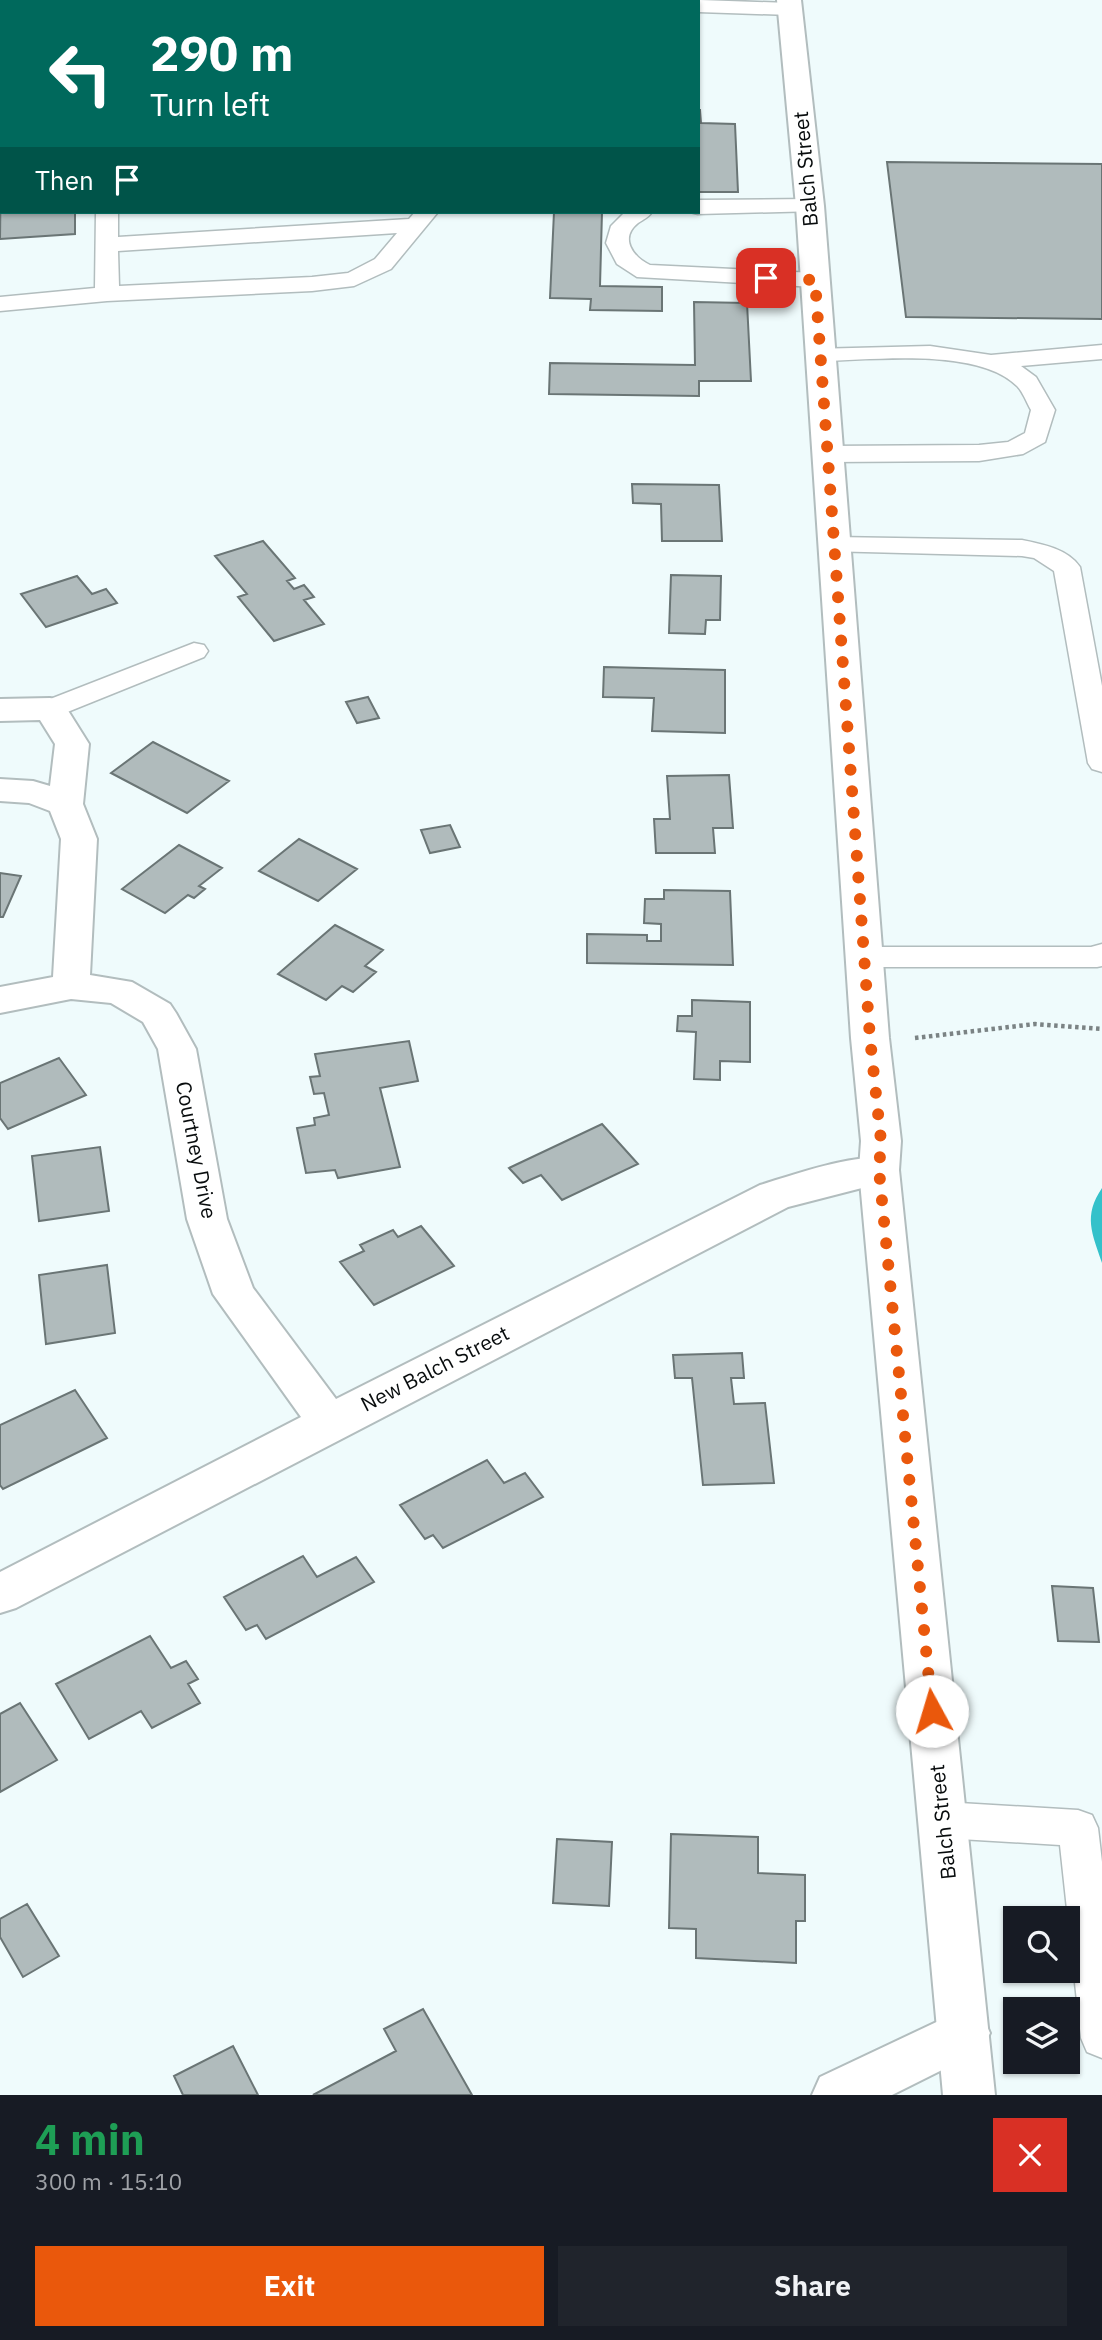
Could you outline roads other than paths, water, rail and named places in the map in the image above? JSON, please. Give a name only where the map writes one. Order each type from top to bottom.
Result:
[{"type":"street","name":"Balch Street","points":[[789,5],[810,206],[870,1038],[881,1141],[879,1170],[969,2095]]},
{"type":"street","points":[[0,710],[50,709],[72,744],[65,804],[79,839],[71,986]]},
{"type":"street","points":[[0,790],[33,792],[65,804]]},
{"type":"street","name":"Courtney Drive","points":[[0,1000],[71,986],[118,991],[158,1013],[177,1049],[207,1219],[234,1294],[329,1423]]},
{"type":"street","name":"New Balch Street","points":[[0,1594],[774,1196],[818,1182],[879,1170]]},
{"type":"street","points":[[838,2095],[964,2034]]},
{"type":"lane","points":[[700,6],[789,5]]},
{"type":"lane","points":[[700,207],[810,206]]},
{"type":"lane","points":[[107,214],[107,294]]},
{"type":"lane","points":[[636,214],[627,218],[621,226],[618,242],[620,256],[630,267],[645,272],[815,280]]},
{"type":"lane","points":[[107,245],[422,218]]},
{"type":"lane","points":[[0,304],[107,294],[312,284],[354,279],[383,264],[422,218]]},
{"type":"lane","points":[[821,354],[958,354],[993,361],[1102,352]]},
{"type":"lane","points":[[829,454],[979,453],[1014,449],[1036,438],[1043,410],[1026,381],[993,361]]},
{"type":"lane","points":[[835,545],[1022,548],[1042,552],[1067,567],[1102,763]]},
{"type":"lane","points":[[50,709],[194,651]]},
{"type":"lane","points":[[864,957],[1097,957],[1102,954]]},
{"type":"lane","points":[[943,1820],[1090,1829],[1102,2038]]},
{"type":"water","points":[[1102,1188],[1102,1263],[1091,1216]]}]
